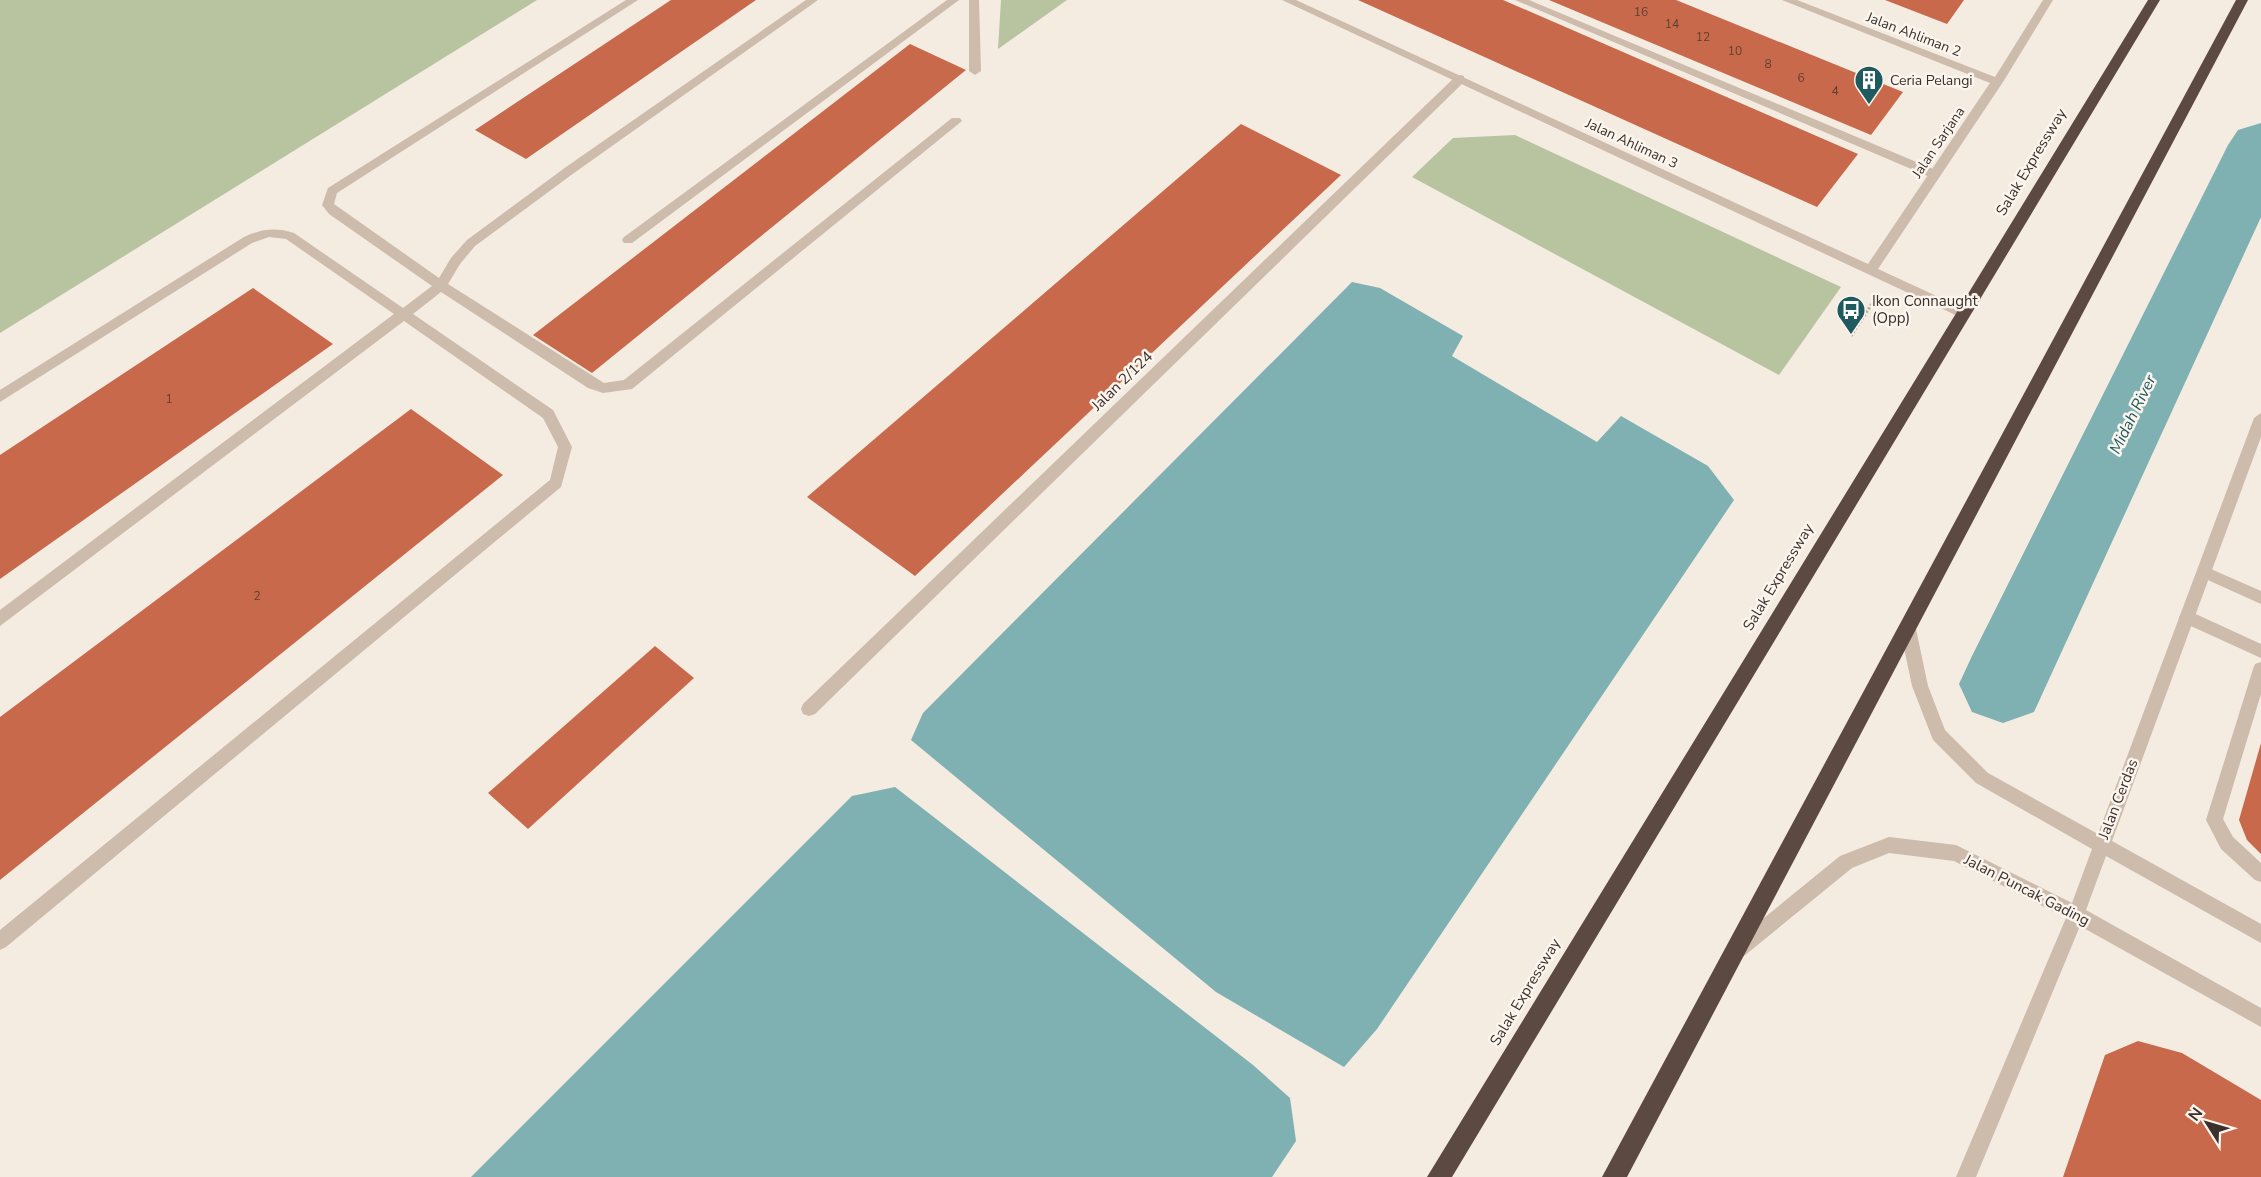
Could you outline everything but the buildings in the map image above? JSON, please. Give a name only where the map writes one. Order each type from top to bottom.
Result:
[{"type":"highway","name":"Salak Expressway","points":[[1439,1177],[2154,0]]},
{"type":"highway","points":[[1614,1177],[2242,0]]},
{"type":"street","points":[[633,0],[332,191],[328,205],[333,211],[441,286],[593,384],[603,388],[627,386],[956,121]]},
{"type":"street","points":[[0,619],[405,315],[441,286],[455,261],[471,243],[570,170],[813,0]]},
{"type":"street","points":[[628,240],[954,0]]},
{"type":"street","points":[[974,0],[975,71]]},
{"type":"street","name":"Jalan Ahliman 3","points":[[1287,0],[1964,314]]},
{"type":"street","points":[[1520,0],[1934,174]]},
{"type":"street","name":"Jalan Ahliman 2","points":[[1787,0],[1997,82]]},
{"type":"street","name":"Jalan Sarjana","points":[[1871,270],[1997,82],[2048,0]]},
{"type":"street","name":"Jalan 2/124","points":[[809,709],[1460,79]]},
{"type":"street","points":[[0,397],[248,240],[271,232],[290,236],[549,414],[566,447],[556,483],[0,941]]},
{"type":"street","name":"Jalan Cerdas","points":[[1966,1177],[2076,914],[2261,418]]},
{"type":"street","points":[[2204,572],[2261,598]]},
{"type":"street","points":[[2187,617],[2261,651]]},
{"type":"street","points":[[1908,629],[1920,686],[1939,735],[1982,778],[2261,934]]},
{"type":"street","points":[[2261,669],[2214,820],[2227,843],[2261,874]]},
{"type":"street","name":"Jalan Puncak Gading","points":[[1734,954],[1846,862],[1889,845],[1956,853],[2076,914],[2261,1018]]},
{"type":"path","points":[[1851,336],[1888,278]]},
{"type":"green space","points":[[0,0],[537,0],[0,333]]},
{"type":"green space","points":[[1001,0],[1067,0],[998,49]]},
{"type":"green space","points":[[1515,135],[1841,287],[1779,375],[1412,177],[1453,138]]},
{"type":"water","points":[[1352,282],[1380,288],[1463,336],[1452,356],[1597,442],[1621,416],[1708,466],[1734,500],[1377,1029],[1344,1067],[1216,992],[911,740],[923,713]]},
{"type":"water","points":[[895,787],[1253,1065],[1290,1098],[1296,1141],[1272,1177],[471,1177],[852,796]]},
{"type":"waterway","name":"Midah River","points":[[2003,684],[2261,145]]},
{"type":"place","name":"Ceria Pelangi","points":[[1869,106]]},
{"type":"place","name":"Ikon Connaught (Opp)","points":[[1851,336]]}]
